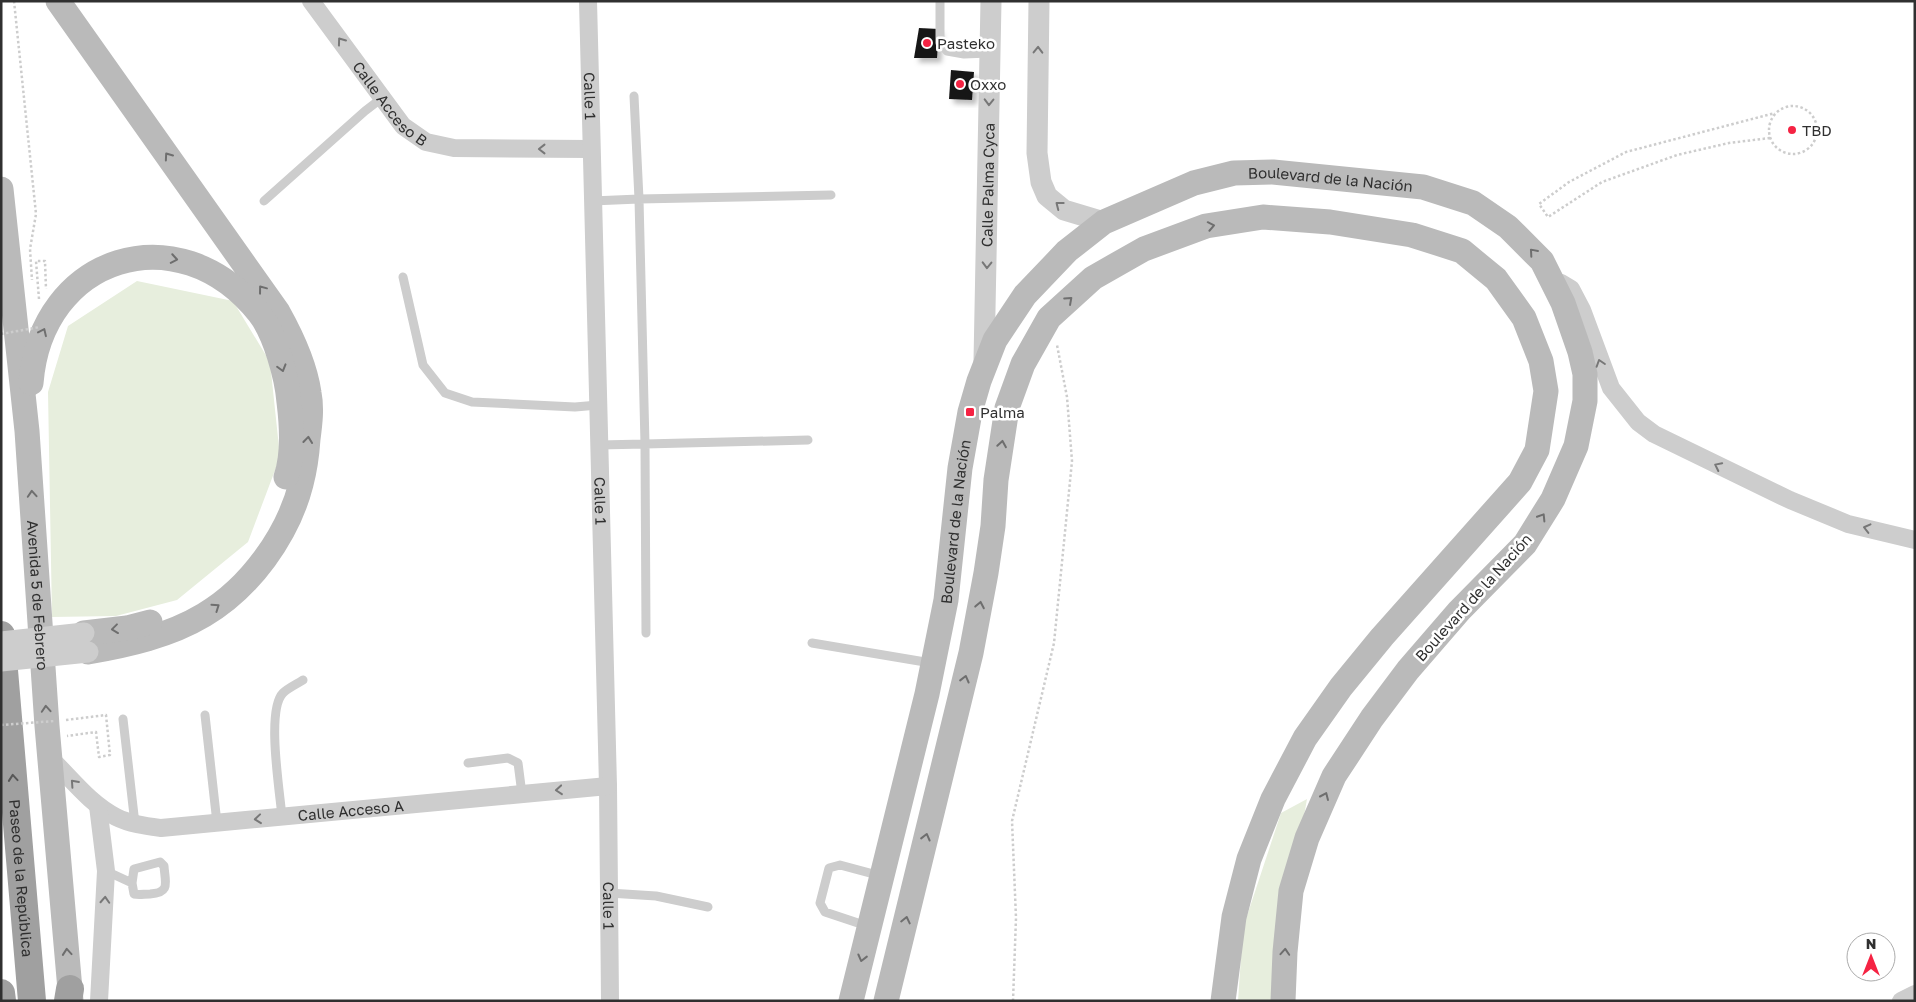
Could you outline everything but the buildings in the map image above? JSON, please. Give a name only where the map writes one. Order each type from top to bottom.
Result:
[{"type":"highway","name":"Paseo de la República","points":[[1,635],[32,1001]]},
{"type":"highway","points":[[1,993],[2,1001]]},
{"type":"main road","points":[[58,1],[278,312],[291,335],[302,363],[310,394],[307,457],[301,484],[289,515],[275,543],[256,571],[232,595],[204,615],[170,631],[138,642],[86,642]]},
{"type":"main road","name":"Boulevard de la Nación","points":[[851,1001],[934,663],[946,600],[960,468],[970,412],[995,340],[1025,295],[1067,252],[1104,222],[1194,183],[1234,173],[1273,172],[1423,187],[1473,203],[1508,227],[1542,262],[1566,311],[1580,352],[1585,374],[1584,401],[1576,446],[1553,499],[1525,544],[1458,611],[1408,670],[1372,718],[1334,776],[1307,838],[1291,891],[1285,952],[1283,1001]]},
{"type":"main road","name":"Avenida 5 de Febrero","points":[[1,189],[28,431],[70,997]]},
{"type":"main road","points":[[886,1001],[973,644],[989,554],[996,480],[1007,408],[1023,364],[1048,318],[1093,278],[1144,249],[1206,226],[1263,218],[1330,222],[1412,235],[1462,251],[1496,279],[1524,318],[1541,361],[1546,391],[1537,450],[1520,482],[1382,637],[1341,687],[1305,738],[1273,799],[1249,859],[1234,917],[1222,1001]]},
{"type":"main road","points":[[28,431],[33,361],[41,336],[52,314],[67,294],[90,274],[115,262],[150,256],[176,258],[207,269],[233,288],[260,314],[277,349],[288,386],[291,422],[289,467],[275,511],[253,549],[224,580],[192,603],[156,620],[86,642]]},
{"type":"main road","points":[[882,876],[914,884]]},
{"type":"street","name":"Calle Acceso B","points":[[311,1],[403,126],[426,142],[454,148],[591,149]]},
{"type":"street","name":"Calle 1","points":[[588,1],[608,786],[610,1001]]},
{"type":"street","name":"Calle Palma Cyca","points":[[984,369],[991,1]]},
{"type":"street","points":[[1039,1],[1037,152],[1041,182],[1047,196],[1064,210],[1104,222]]},
{"type":"street","points":[[1552,283],[1561,283],[1571,289],[1582,310],[1611,388],[1638,422],[1654,434],[1790,500],[1848,524],[1915,540]]},
{"type":"street","points":[[1,642],[86,642]]},
{"type":"street","points":[[1,661],[86,642]]},
{"type":"street","name":"Calle Acceso A","points":[[51,739],[78,788],[98,806],[117,817],[135,824],[161,828],[608,786]]},
{"type":"street","points":[[98,806],[106,871],[99,1001]]},
{"type":"street","points":[[1901,1001],[1915,994]]},
{"type":"lane","points":[[940,1],[940,43],[947,51],[964,54],[990,53]]},
{"type":"lane","points":[[634,96],[639,199],[645,444],[646,633]]},
{"type":"lane","points":[[264,201],[382,98]]},
{"type":"lane","points":[[592,201],[831,195]]},
{"type":"lane","points":[[403,277],[423,364],[444,393],[472,402],[575,406],[598,405]]},
{"type":"lane","points":[[599,445],[808,440]]},
{"type":"lane","points":[[812,643],[934,663]]},
{"type":"lane","points":[[282,817],[275,743],[275,712],[282,694],[303,680]]},
{"type":"lane","points":[[205,715],[217,823]]},
{"type":"lane","points":[[123,719],[135,824]]},
{"type":"lane","points":[[468,763],[508,758],[518,763],[522,794]]},
{"type":"lane","points":[[162,863],[165,887],[160,894],[134,894],[132,883],[132,872],[136,868],[162,863]]},
{"type":"lane","points":[[869,927],[825,912],[820,903],[829,868],[840,865],[882,876]]},
{"type":"lane","points":[[106,871],[132,883]]},
{"type":"lane","points":[[609,893],[656,896],[708,907]]},
{"type":"path","points":[[14,1],[36,214],[30,249],[33,288]]},
{"type":"path","points":[[1770,138],[1729,143],[1667,158],[1602,182],[1548,217],[1539,204],[1569,182],[1626,152],[1775,113],[1786,107],[1799,106],[1810,112],[1817,123],[1817,136],[1812,147],[1801,154],[1788,154],[1776,148],[1770,138],[1769,125],[1775,113]]},
{"type":"path","points":[[40,307],[36,261],[45,261],[46,290]]},
{"type":"path","points":[[1014,1001],[1016,918],[1012,821],[1054,643],[1072,461],[1067,396],[1058,348],[1048,318]]},
{"type":"path","points":[[17,328],[40,327],[44,323]]},
{"type":"path","points":[[17,328],[35,328],[30,342],[17,328]]},
{"type":"path","points":[[1,725],[51,739],[96,732],[99,757],[110,755],[106,715],[51,739]]},
{"type":"green space","points":[[137,281],[233,301],[270,362],[280,457],[248,542],[177,600],[116,616],[52,617],[48,392],[68,326]]},
{"type":"green space","points":[[1307,799],[1271,1001],[1238,1001],[1243,928],[1281,813]]},
{"type":"place","name":"Pasteko","points":[[927,43]]},
{"type":"place","name":"Oxxo","points":[[960,84]]},
{"type":"place","name":"TBD","points":[[1792,130]]},
{"type":"place","name":"Palma","points":[[970,412]]}]
